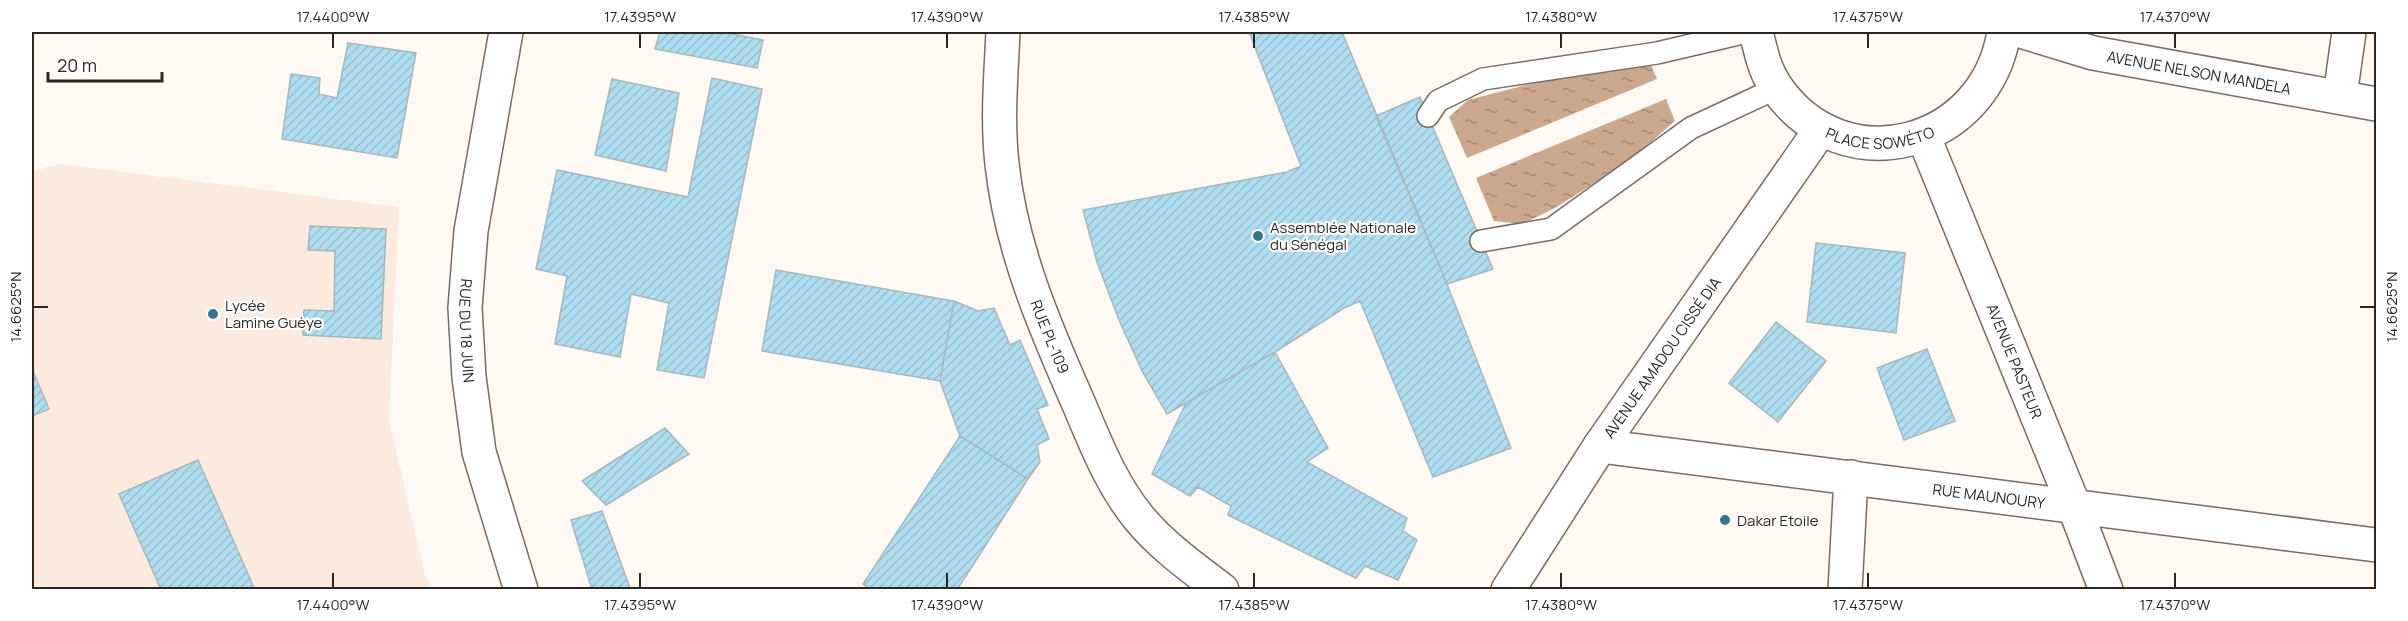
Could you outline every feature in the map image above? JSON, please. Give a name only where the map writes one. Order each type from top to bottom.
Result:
[{"type":"street","name":"RUE DU 18 JUIN","points":[[506,32],[471,231],[465,308],[469,377],[479,452],[521,590]]},
{"type":"street","name":"RUE PL-109","points":[[1003,32],[1000,91],[1002,163],[1013,229],[1032,296],[1116,489],[1140,520],[1178,557],[1222,590]]},
{"type":"street","name":"PLACE SOWÉTO","points":[[1756,32],[1765,69],[1777,88],[1802,115],[1821,129],[1837,135],[1872,142],[1907,140],[1923,135],[1945,124],[1964,110],[1993,72],[2004,32]]},
{"type":"street","name":"AVENUE NELSON MANDELA","points":[[2024,32],[2093,53],[2376,104]]},
{"type":"street","points":[[2340,96],[2349,32]]},
{"type":"street","name":"AVENUE AMADOU CISSÉ DIA","points":[[1508,590],[1600,446],[1821,129]]},
{"type":"street","name":"AVENUE PASTEUR","points":[[1923,135],[2106,590]]},
{"type":"street","name":"RUE MAUNOURY","points":[[1600,446],[2376,545]]},
{"type":"street","points":[[1845,590],[1851,477]]},
{"type":"lane","points":[[1428,116],[1438,101],[1483,79],[1658,53],[1747,32]]},
{"type":"lane","points":[[1481,241],[1551,230],[1691,128],[1777,88]]},
{"type":"shaded area","name":"Lycée Lamine Guèye","points":[[61,164],[399,207],[389,421],[425,575],[432,589],[32,589],[32,171]]},
{"type":"water","points":[[1651,65],[1657,79],[1467,158],[1449,117],[1468,100],[1581,71]]},
{"type":"water","points":[[1666,99],[1675,121],[1629,161],[1555,208],[1522,224],[1494,221],[1476,178]]},
{"type":"building","points":[[660,32],[723,32],[763,40],[757,68],[655,49]]},
{"type":"building","name":"Assemblée Nationale du Sénégal","points":[[1249,32],[1342,32],[1447,284],[1511,448],[1433,477],[1360,301],[1344,308],[1275,352],[1167,414],[1142,371],[1119,320],[1097,262],[1083,210],[1287,172],[1301,166]]},
{"type":"building","points":[[348,43],[416,53],[397,158],[282,139],[291,74],[320,78],[319,94],[337,98]]},
{"type":"building","points":[[712,78],[762,89],[704,378],[657,370],[669,303],[631,294],[620,357],[555,344],[567,276],[536,269],[557,170],[688,197]]},
{"type":"building","points":[[612,79],[679,93],[666,171],[595,155]]},
{"type":"building","points":[[1420,97],[1493,269],[1447,284],[1376,116]]},
{"type":"building","points":[[310,226],[386,229],[381,339],[303,335],[304,310],[334,311],[335,251],[308,250]]},
{"type":"building","points":[[1816,243],[1905,253],[1896,333],[1807,322]]},
{"type":"building","points":[[776,270],[954,301],[940,381],[762,351]]},
{"type":"building","points":[[954,301],[978,311],[994,308],[1010,345],[1020,340],[1048,405],[1037,409],[1049,439],[1037,445],[1040,462],[1028,479],[960,436],[940,381]]},
{"type":"building","points":[[1776,322],[1826,361],[1778,422],[1729,383]]},
{"type":"building","points":[[1927,349],[1955,421],[1904,440],[1877,368]]},
{"type":"building","points":[[1275,352],[1328,448],[1307,462],[1407,518],[1403,531],[1417,540],[1398,580],[1365,566],[1356,578],[1228,515],[1231,506],[1198,487],[1190,496],[1152,474],[1186,403]]},
{"type":"building","points":[[32,369],[49,409],[32,416]]},
{"type":"building","points":[[665,428],[689,454],[606,505],[582,481]]},
{"type":"building","points":[[960,436],[1028,479],[957,590],[872,590],[863,584]]},
{"type":"building","points":[[198,460],[255,590],[161,590],[119,494]]},
{"type":"building","points":[[602,511],[630,588],[592,590],[571,520]]},
{"type":"place","name":"Assemblée Nationale du Sénégal","points":[[1258,236]]},
{"type":"place","name":"Lycée Lamine Guèye","points":[[213,314]]},
{"type":"place","name":"Dakar Etoile","points":[[1725,520]]}]
